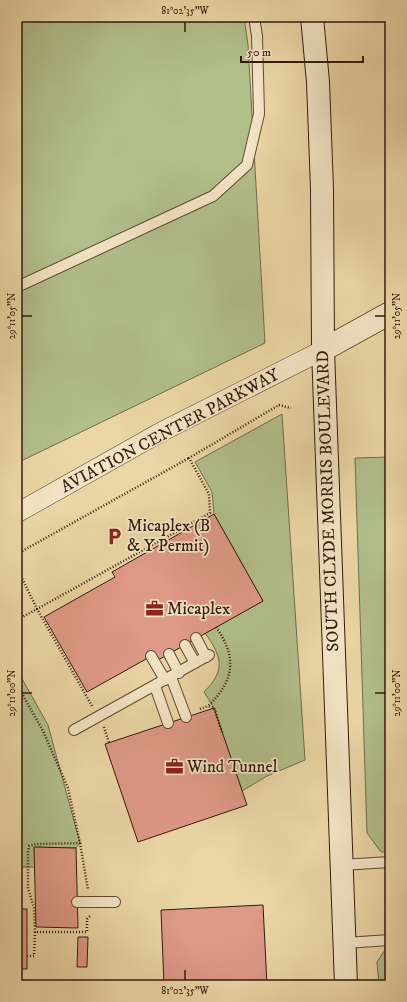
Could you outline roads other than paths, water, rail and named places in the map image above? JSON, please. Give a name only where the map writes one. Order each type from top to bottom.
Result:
[{"type":"main road","name":"SOUTH CLYDE MORRIS BOULEVARD","points":[[312,17],[318,82],[322,189],[323,350],[346,985]]},
{"type":"main road","points":[[323,350],[390,313]]},
{"type":"street","name":"AVIATION CENTER PARKWAY","points":[[17,513],[162,432],[323,350]]},
{"type":"lane","points":[[17,287],[213,196],[247,166],[259,114],[257,36],[254,17]]},
{"type":"lane","points":[[74,730],[207,656],[196,638]]},
{"type":"lane","points":[[185,645],[195,663]]},
{"type":"lane","points":[[169,654],[171,676],[186,717]]},
{"type":"lane","points":[[151,656],[171,676]]},
{"type":"lane","points":[[155,686],[168,723]]},
{"type":"lane","points":[[341,865],[390,862]]},
{"type":"lane","points":[[77,902],[115,902]]},
{"type":"lane","points":[[345,943],[390,940]]},
{"type":"place","name":"Micaplex (B & Y Permit)","points":[[114,536]]},
{"type":"place","name":"Micaplex","points":[[154,609]]},
{"type":"place","name":"Wind Tunnel","points":[[174,767]]}]
